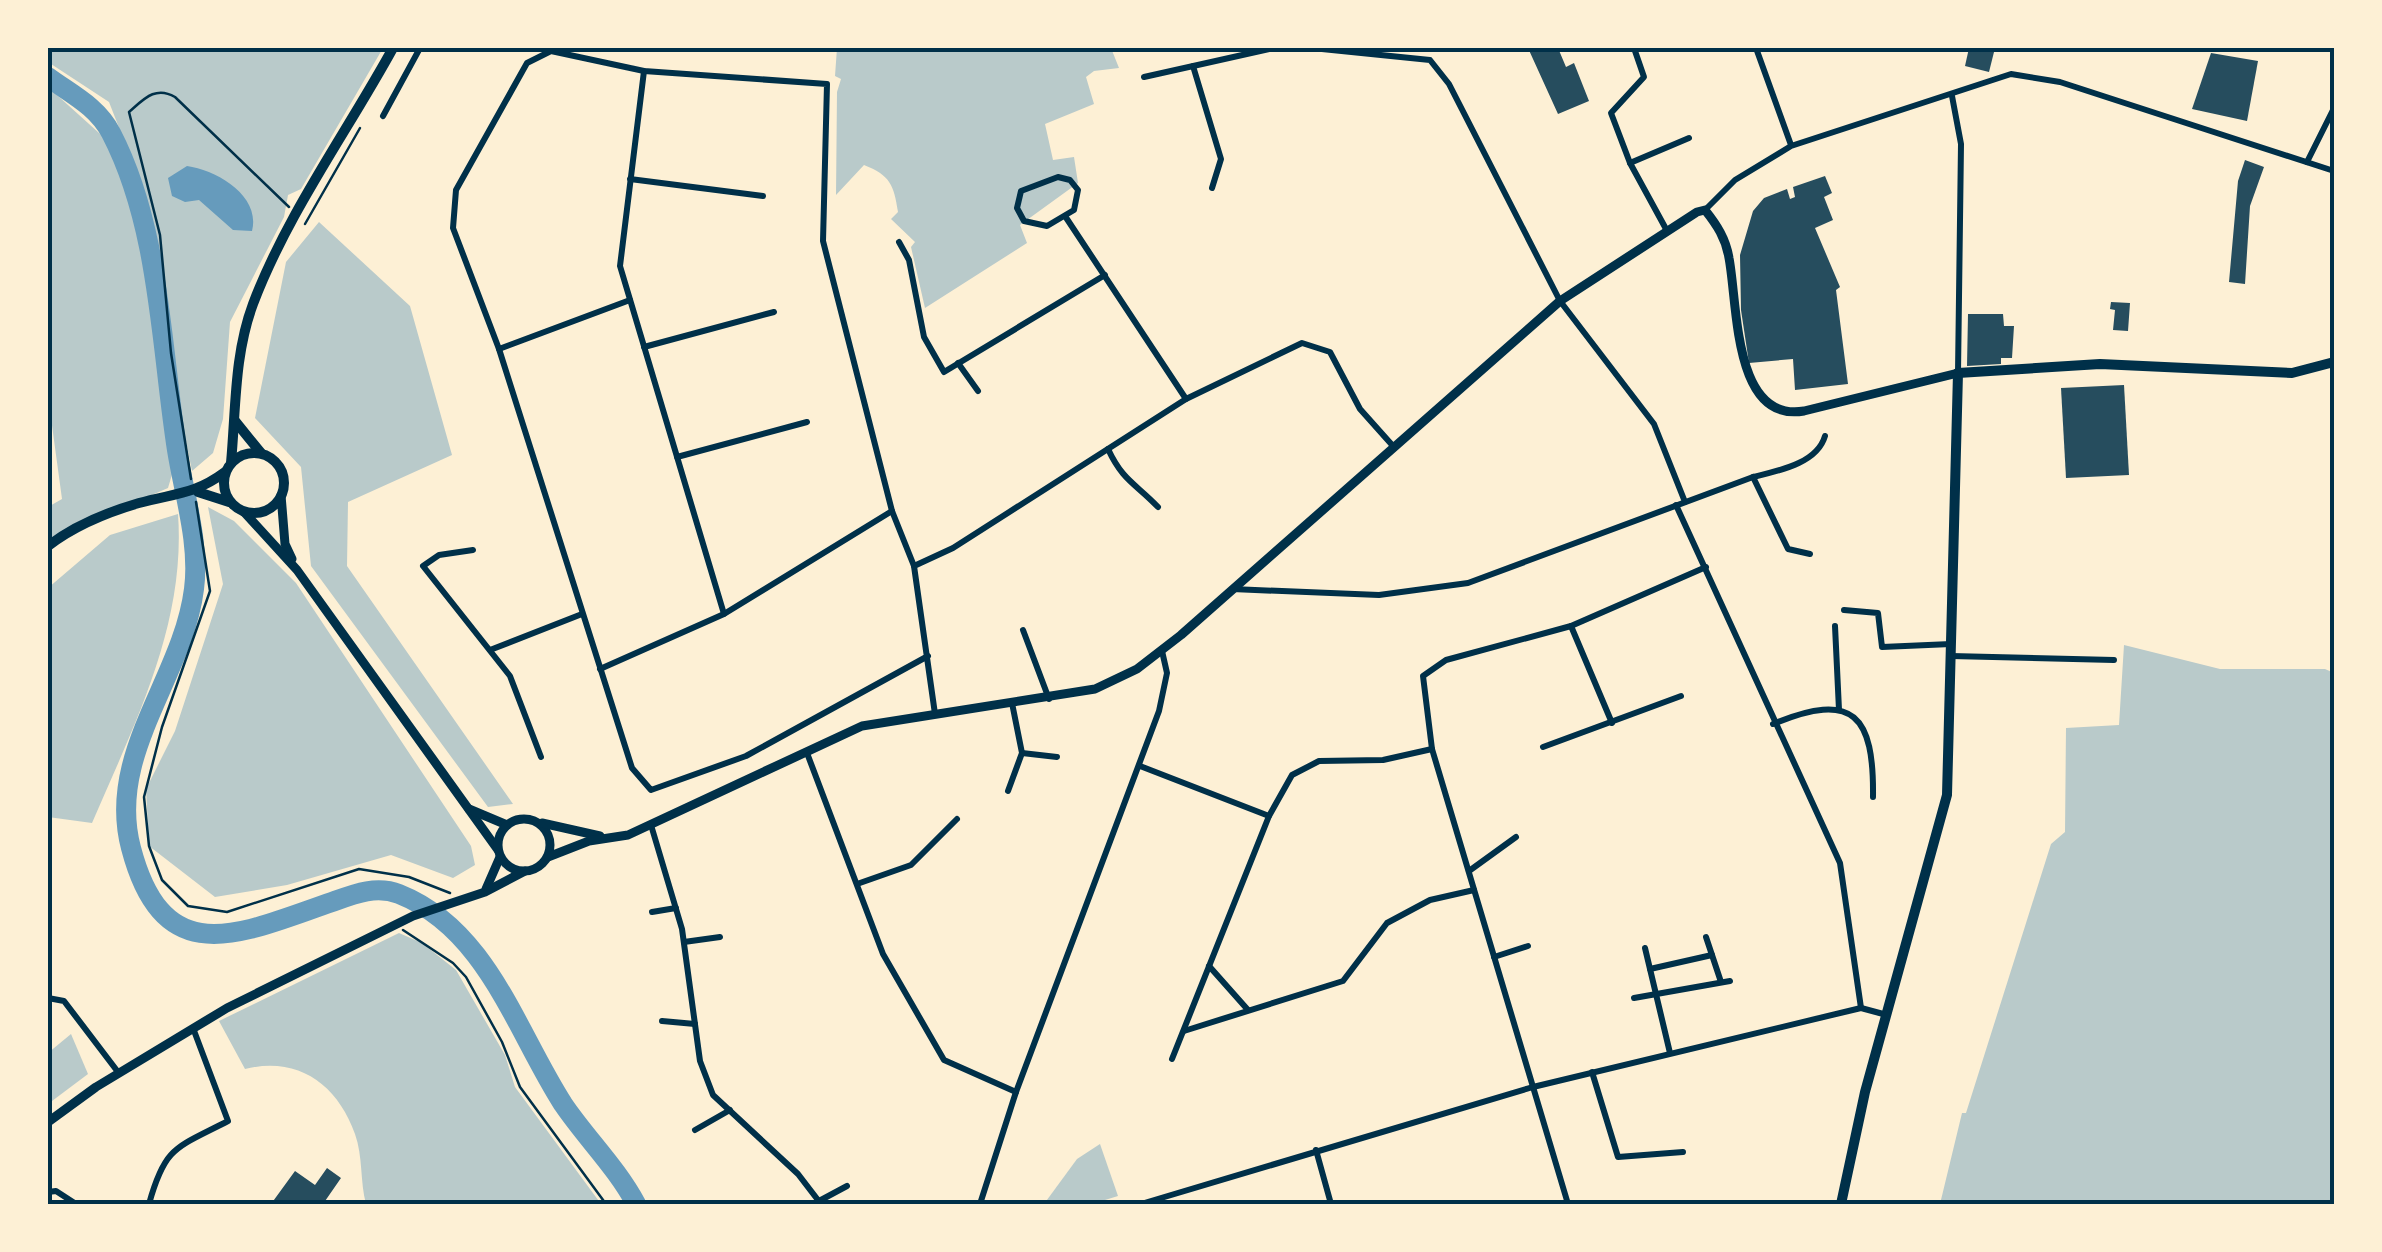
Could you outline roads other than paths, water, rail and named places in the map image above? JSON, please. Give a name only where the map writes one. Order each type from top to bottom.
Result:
[{"type":"main road","points":[[230,502],[223,483],[235,422],[238,361],[252,305],[297,216],[392,48]]},
{"type":"main road","points":[[48,1122],[118,1072],[193,1028],[412,916],[485,892],[573,845],[650,825],[862,726],[1049,700],[1117,681],[1162,651],[1229,588],[1560,301],[1666,229],[1705,210],[1722,234],[1729,255],[1748,371],[1758,395],[1770,407],[1784,413],[1958,373],[2100,364],[2292,373],[2334,362]]},
{"type":"main road","points":[[1842,1204],[1864,1092],[1947,795],[1958,373]]},
{"type":"main road","points":[[235,422],[283,474],[285,544],[297,570]]},
{"type":"main road","points":[[198,492],[243,454],[260,453]]},
{"type":"main road","points":[[48,546],[94,520],[162,498],[198,492],[230,502],[297,570],[499,853],[514,869],[525,871]]},
{"type":"main road","points":[[244,512],[261,512],[281,495]]},
{"type":"main road","points":[[466,807],[506,824],[522,818],[607,838]]},
{"type":"main road","points":[[540,823],[549,835],[548,857]]},
{"type":"main road","points":[[485,892],[506,824]]},
{"type":"street","points":[[383,116],[420,48]]},
{"type":"street","points":[[532,48],[540,57]]},
{"type":"street","points":[[1144,77],[1274,48]]},
{"type":"street","points":[[1312,48],[1372,50],[1430,60],[1448,84],[1560,301],[1642,403],[1773,724],[1840,863],[1860,1008]]},
{"type":"street","points":[[1634,48],[1644,77],[1611,113],[1630,162],[1666,229]]},
{"type":"street","points":[[1756,48],[1791,146]]},
{"type":"street","points":[[928,656],[746,756],[652,790],[632,768],[499,349],[454,228],[456,190],[527,63],[551,51],[644,70],[827,84],[823,241],[892,511],[914,566],[928,656],[935,714]]},
{"type":"street","points":[[1192,66],[1221,159],[1212,188]]},
{"type":"street","points":[[644,70],[620,266],[724,614]]},
{"type":"street","points":[[1705,210],[1735,180],[1791,146],[1952,96],[1998,75],[2035,76],[2334,172]]},
{"type":"street","points":[[1952,96],[1962,144],[1958,373]]},
{"type":"street","points":[[2308,162],[2334,108]]},
{"type":"street","points":[[1630,162],[1689,138]]},
{"type":"street","points":[[1066,178],[1079,196],[1074,210],[1065,216],[1047,226],[1028,224],[1017,208],[1019,194],[1034,183],[1066,178]]},
{"type":"street","points":[[630,179],[763,196]]},
{"type":"street","points":[[1065,216],[1186,399]]},
{"type":"street","points":[[899,242],[910,260],[924,337],[944,372],[1105,275]]},
{"type":"street","points":[[499,349],[630,300]]},
{"type":"street","points":[[644,347],[774,312]]},
{"type":"street","points":[[914,566],[953,548],[1186,399],[1302,343],[1330,352],[1360,409],[1393,446]]},
{"type":"street","points":[[958,363],[978,391]]},
{"type":"street","points":[[677,457],[807,422]]},
{"type":"street","points":[[1229,588],[1379,595],[1468,583],[1753,477],[1791,468],[1822,444],[1825,436]]},
{"type":"street","points":[[1108,449],[1122,479],[1138,486],[1158,507]]},
{"type":"street","points":[[1753,477],[1788,549],[1810,554]]},
{"type":"street","points":[[600,669],[724,614],[892,511]]},
{"type":"street","points":[[473,550],[440,554],[423,566],[510,676],[540,757]]},
{"type":"street","points":[[1568,1204],[1432,749],[1423,676],[1446,660],[1571,626],[1706,567]]},
{"type":"street","points":[[1844,610],[1878,613],[1882,648],[2114,660]]},
{"type":"street","points":[[490,650],[582,614]]},
{"type":"street","points":[[1571,626],[1612,723]]},
{"type":"street","points":[[1835,626],[1840,710]]},
{"type":"street","points":[[1023,630],[1049,700]]},
{"type":"street","points":[[980,1204],[1016,1092],[1165,691],[1167,666],[1162,651]]},
{"type":"street","points":[[1543,747],[1682,696]]},
{"type":"street","points":[[1008,791],[1022,753],[1012,703]]},
{"type":"street","points":[[1773,724],[1813,707],[1840,710],[1860,722],[1870,737],[1873,798]]},
{"type":"street","points":[[1172,1059],[1268,816],[1292,775],[1319,761],[1383,760],[1432,749]]},
{"type":"street","points":[[1022,753],[1057,758]]},
{"type":"street","points":[[806,754],[883,954],[944,1060],[1016,1092]]},
{"type":"street","points":[[1140,766],[1268,816]]},
{"type":"street","points":[[856,884],[912,866],[957,819]]},
{"type":"street","points":[[650,825],[684,942],[700,1061],[713,1095],[798,1174],[820,1203],[846,1186]]},
{"type":"street","points":[[1468,872],[1516,836]]},
{"type":"street","points":[[1183,1031],[1344,981],[1387,923],[1430,900],[1474,890]]},
{"type":"street","points":[[652,912],[676,908]]},
{"type":"street","points":[[684,942],[720,938]]},
{"type":"street","points":[[1634,998],[1726,982],[1706,938]]},
{"type":"street","points":[[1494,957],[1528,946]]},
{"type":"street","points":[[1645,948],[1670,1052]]},
{"type":"street","points":[[1650,969],[1712,955]]},
{"type":"street","points":[[1208,966],[1249,1010]]},
{"type":"street","points":[[48,998],[64,1001],[118,1072]]},
{"type":"street","points":[[1142,1204],[1533,1086],[1860,1008],[1887,1016]]},
{"type":"street","points":[[662,1022],[695,1024]]},
{"type":"street","points":[[149,1204],[160,1166],[171,1152],[228,1121],[193,1028]]},
{"type":"street","points":[[1592,1072],[1618,1157],[1683,1152]]},
{"type":"street","points":[[695,1130],[730,1110]]},
{"type":"street","points":[[1316,1150],[1331,1204]]},
{"type":"street","points":[[48,1192],[56,1191],[76,1204]]},
{"type":"water","points":[[187,166],[223,179],[243,196],[253,218],[252,231],[233,230],[199,200],[185,202],[172,196],[168,178]]},
{"type":"waterway","points":[[48,77],[83,101],[105,124],[140,208],[156,288],[177,450],[193,537],[194,589],[187,622],[137,748],[129,780],[126,814],[131,848],[145,888],[164,914],[185,929],[210,934],[267,924],[373,890],[399,894],[429,910],[455,931],[477,957],[563,1104],[636,1204]]}]
